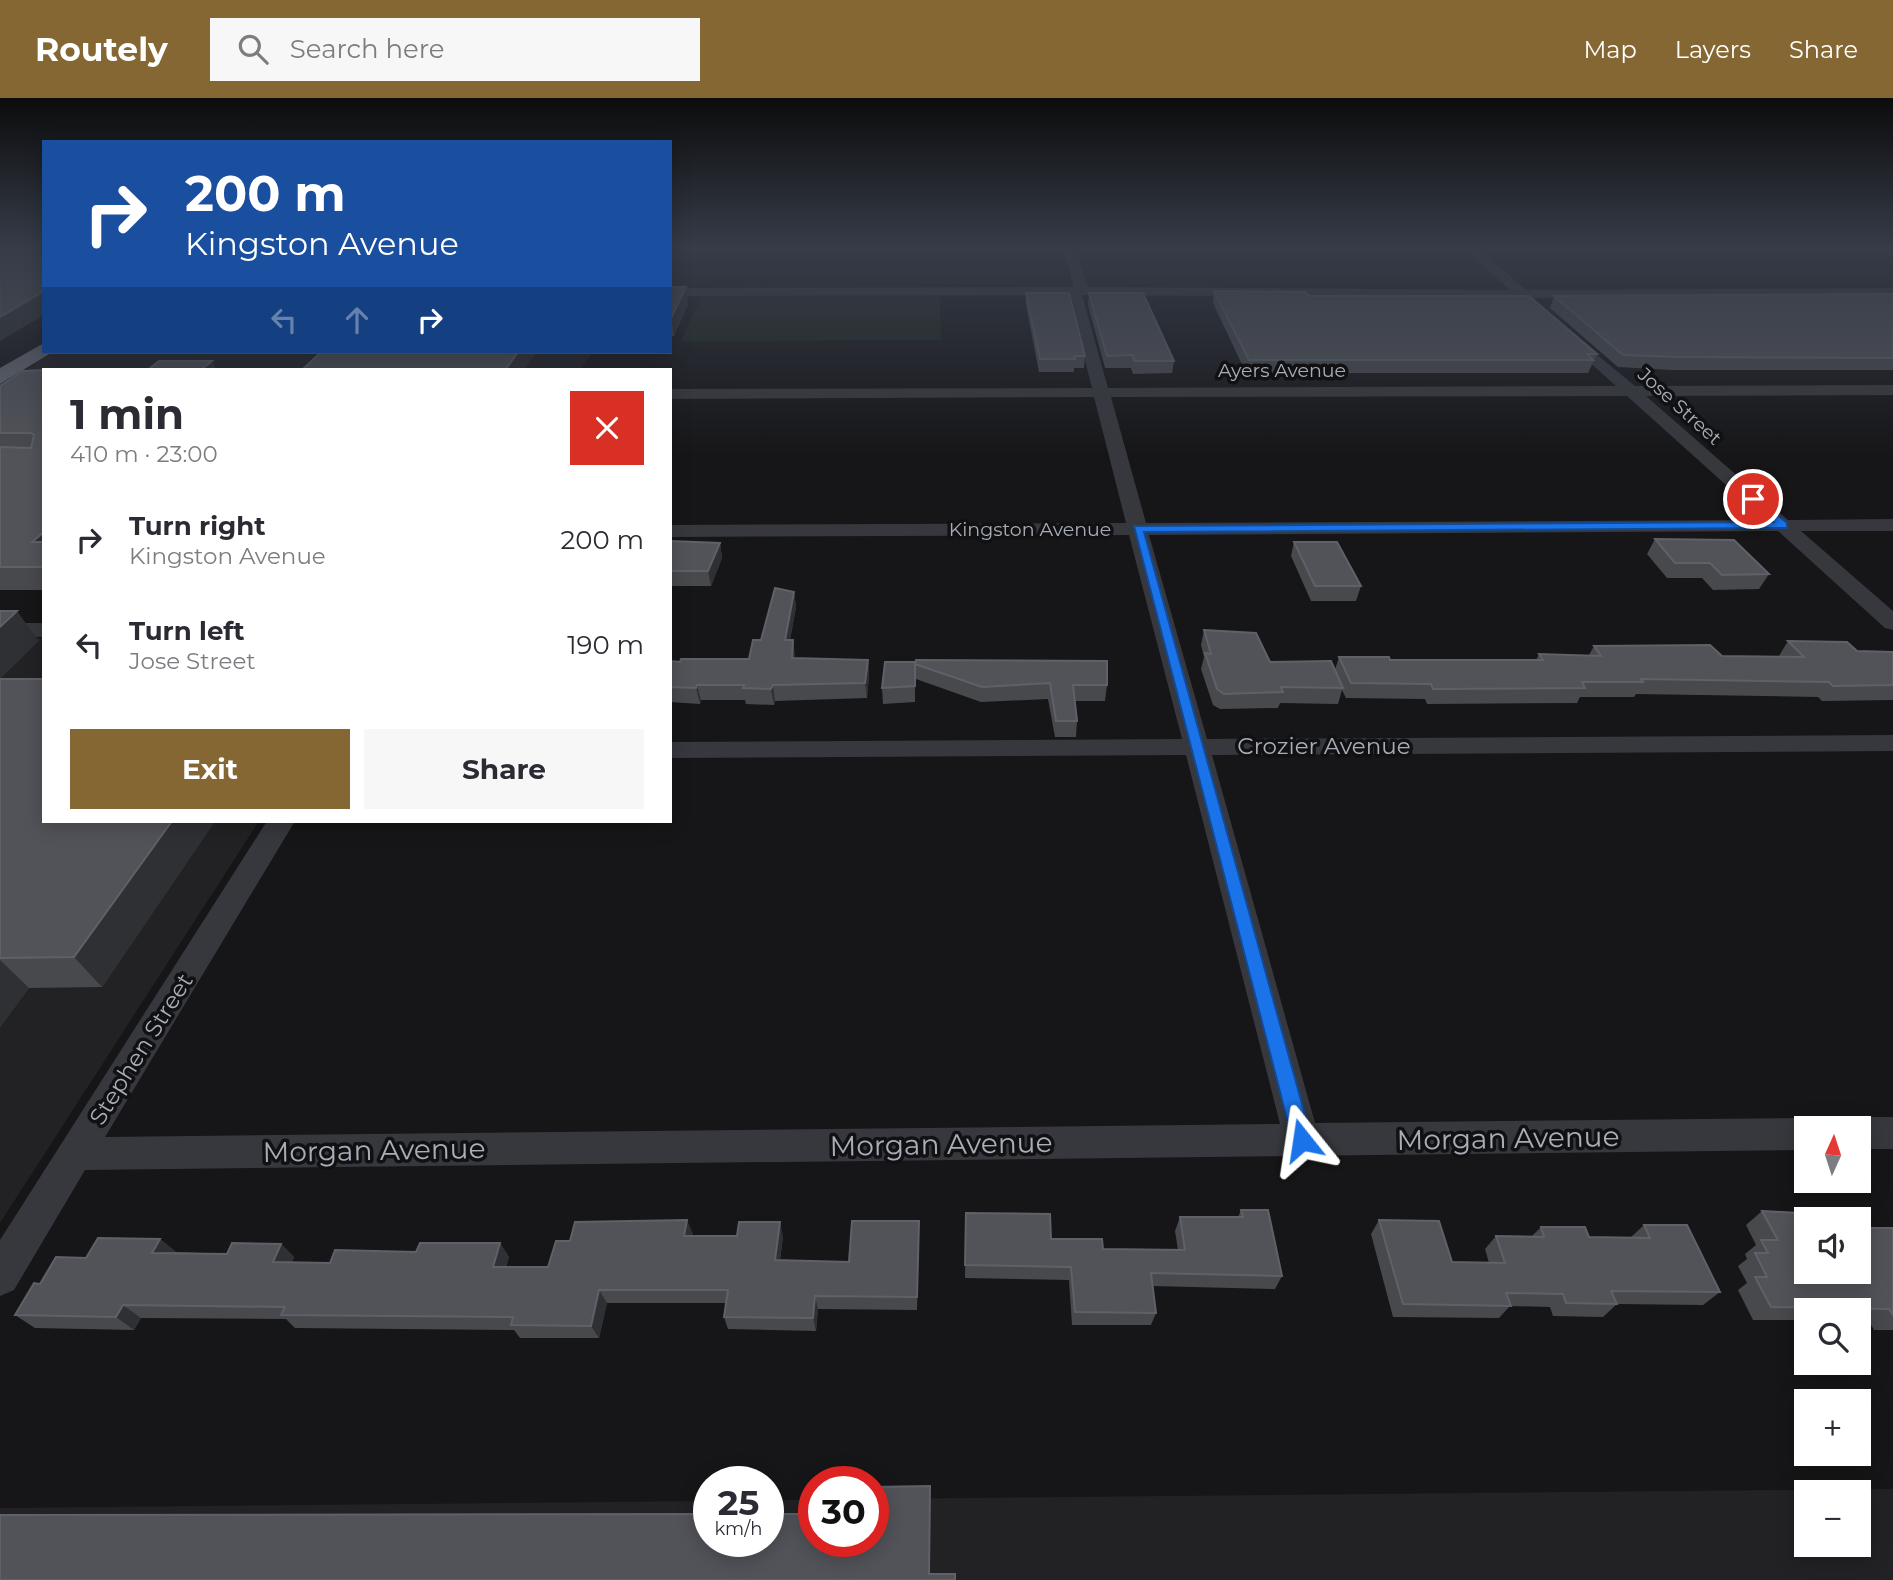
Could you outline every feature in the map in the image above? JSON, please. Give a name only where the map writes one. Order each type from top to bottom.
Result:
[{"type":"highway","points":[[0,358],[42,332]]},
{"type":"highway","points":[[0,377],[42,350]]},
{"type":"street","points":[[1084,317],[1101,392],[1302,1140]]},
{"type":"street","name":"Jose Street","points":[[1547,317],[1893,624]]},
{"type":"street","name":"Ayers Avenue","points":[[672,394],[1893,390]]},
{"type":"street","name":"Kingston Avenue","points":[[672,531],[1893,525]]},
{"type":"street","points":[[0,630],[42,630]]},
{"type":"street","name":"Crozier Avenue","points":[[672,750],[1893,743]]},
{"type":"street","name":"Stephen Street","points":[[0,1276],[280,823]]},
{"type":"street","points":[[1871,1133],[1893,1133]]},
{"type":"street","name":"Morgan Avenue","points":[[76,1154],[1794,1134]]},
{"type":"shaded area","points":[[692,317],[940,317],[941,340],[681,341]]},
{"type":"shaded area","points":[[50,354],[591,354],[582,368],[42,368],[42,455],[0,455],[0,386]]},
{"type":"shaded area","points":[[0,638],[42,638],[42,823],[258,823],[0,1223]]},
{"type":"shaded area","points":[[1871,1489],[1893,1489],[1893,1580],[0,1580],[0,1508],[693,1501],[693,1557],[784,1557],[784,1500],[798,1500],[798,1557],[889,1557],[889,1499],[1794,1490],[1794,1557],[1871,1557]]},
{"type":"building","points":[[1031,317],[1075,317],[1085,356],[1074,356],[1075,359],[1040,359]]},
{"type":"building","points":[[1096,317],[1154,317],[1174,361],[1134,361],[1133,355],[1107,356]]},
{"type":"building","points":[[1227,317],[1554,317],[1597,354],[1587,354],[1593,360],[1249,360]]},
{"type":"building","points":[[1579,317],[1893,317],[1893,358],[1623,355]]},
{"type":"building","points":[[319,354],[517,354],[507,368],[304,368]]},
{"type":"building","points":[[159,361],[212,361],[203,368],[150,368]]},
{"type":"building","points":[[42,370],[42,534],[32,542],[42,542],[42,567],[0,567],[0,447],[31,448],[34,435],[0,433],[0,386],[23,371]]},
{"type":"building","points":[[1655,539],[1734,540],[1769,574],[1722,575],[1710,563],[1675,563]]},
{"type":"building","points":[[672,541],[720,543],[708,571],[672,571]]},
{"type":"building","points":[[1294,542],[1337,542],[1361,586],[1315,586]]},
{"type":"building","points":[[775,588],[794,592],[785,640],[793,640],[792,658],[868,660],[865,683],[773,685],[771,689],[743,688],[744,685],[672,687],[672,661],[749,659],[753,640],[761,640]]},
{"type":"building","points":[[0,611],[17,611],[0,627]]},
{"type":"building","points":[[1204,630],[1256,633],[1270,662],[1331,661],[1343,688],[1281,687],[1283,692],[1224,694],[1217,689],[1205,653],[1211,654]]},
{"type":"building","points":[[1788,641],[1847,642],[1857,651],[1893,652],[1893,685],[1833,686],[1829,682],[1641,679],[1643,682],[1582,682],[1585,688],[1433,689],[1431,684],[1351,683],[1339,657],[1389,657],[1390,660],[1543,660],[1539,654],[1601,656],[1594,646],[1710,645],[1722,656],[1804,657]]},
{"type":"building","points":[[916,660],[1107,661],[1107,685],[1073,685],[1077,721],[1056,721],[1050,683],[982,687],[915,664]]},
{"type":"building","points":[[885,662],[915,662],[915,686],[882,688]]},
{"type":"building","points":[[0,679],[42,679],[42,823],[171,823],[74,957],[0,958]]},
{"type":"building","points":[[1241,1210],[1268,1210],[1282,1276],[1151,1273],[1156,1313],[1075,1312],[1071,1267],[965,1265],[966,1213],[1050,1214],[1051,1239],[1102,1239],[1103,1249],[1185,1250],[1180,1217],[1243,1217]]},
{"type":"building","points":[[1762,1211],[1794,1213],[1794,1284],[1871,1284],[1871,1228],[1893,1228],[1893,1315],[1889,1309],[1871,1309],[1871,1298],[1794,1298],[1794,1307],[1771,1307],[1755,1277],[1767,1277],[1755,1253],[1768,1253],[1761,1240],[1778,1240]]},
{"type":"building","points":[[687,1220],[684,1236],[737,1236],[739,1222],[780,1222],[775,1260],[849,1262],[852,1221],[919,1221],[917,1297],[815,1296],[813,1318],[724,1317],[728,1290],[599,1290],[591,1326],[511,1325],[513,1317],[281,1315],[285,1307],[123,1305],[116,1317],[15,1315],[34,1283],[40,1284],[56,1257],[86,1258],[98,1238],[160,1239],[152,1253],[227,1254],[232,1243],[281,1244],[273,1262],[330,1263],[335,1250],[416,1252],[420,1243],[500,1243],[493,1267],[548,1267],[556,1241],[570,1241],[575,1222]]},
{"type":"building","points":[[1379,1220],[1439,1221],[1452,1262],[1505,1263],[1496,1236],[1544,1237],[1541,1227],[1585,1227],[1589,1237],[1650,1238],[1644,1225],[1687,1225],[1720,1292],[1611,1291],[1617,1304],[1566,1303],[1563,1294],[1506,1293],[1511,1306],[1403,1304]]},
{"type":"building","points":[[930,1486],[929,1574],[955,1574],[955,1580],[0,1580],[0,1515],[693,1514],[693,1557],[784,1557],[784,1514],[798,1514],[798,1557],[889,1557],[889,1487]]},
{"type":"route","points":[[1302,1140],[1138,528],[1783,526],[1753,499]]}]
